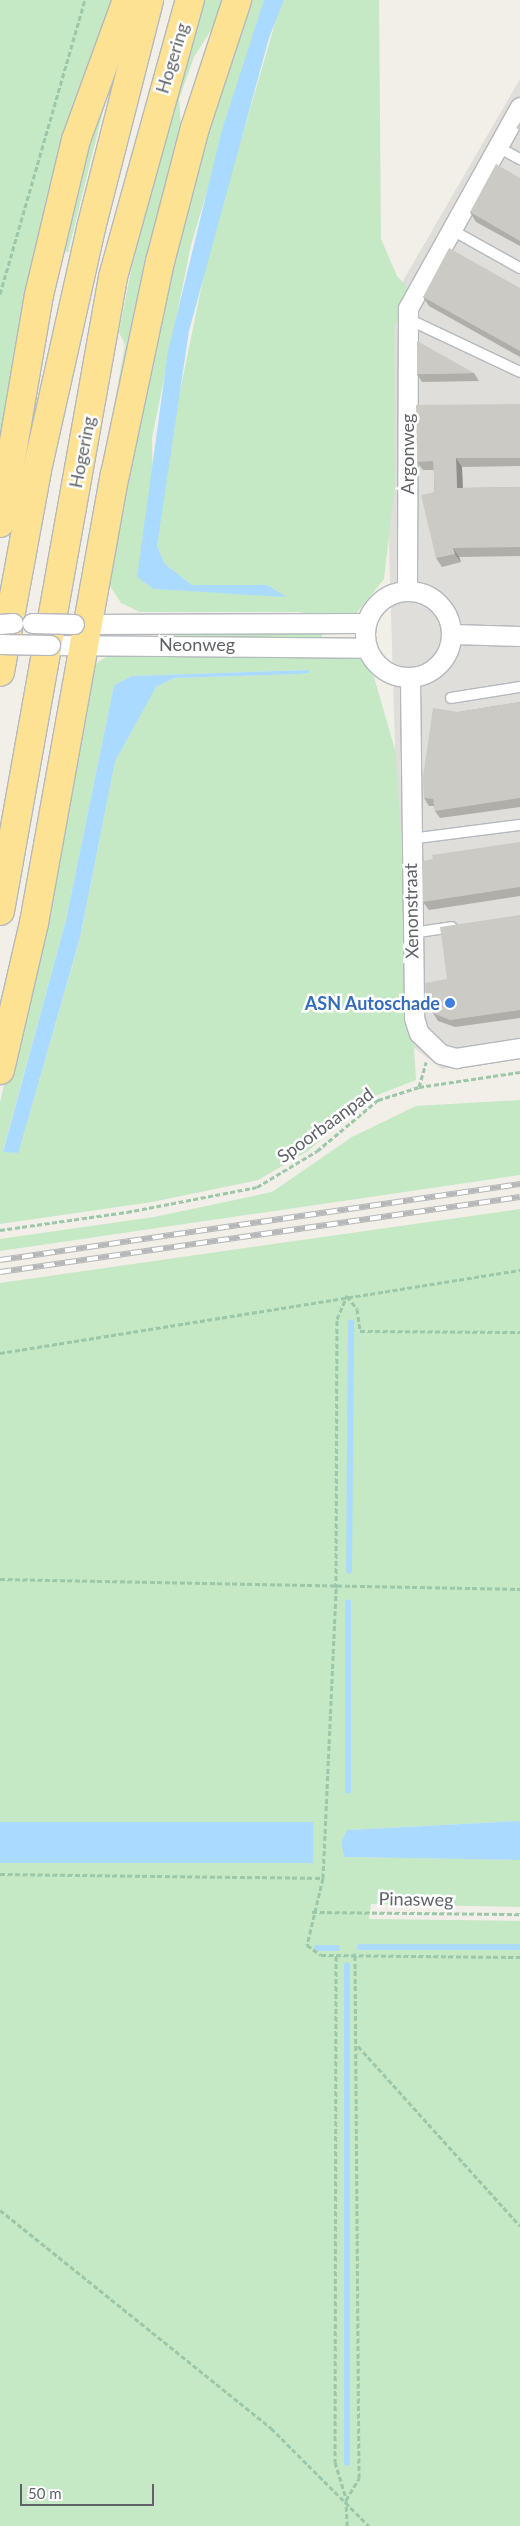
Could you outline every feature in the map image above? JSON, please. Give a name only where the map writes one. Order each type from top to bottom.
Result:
[{"type":"highway","points":[[0,524],[39,295],[76,140],[127,0]]},
{"type":"highway","name":"Hogering","points":[[0,672],[37,470],[87,244],[149,0]]},
{"type":"highway","name":"Hogering","points":[[0,911],[112,278],[190,0]]},
{"type":"highway","points":[[0,1070],[34,923],[80,634],[170,218],[237,0]]},
{"type":"street","name":"Argonweg","points":[[407,590],[406,318],[408,308],[520,107]]},
{"type":"street","points":[[407,590],[439,603],[452,634],[440,664],[410,678],[379,666],[366,648],[366,623],[381,600],[407,590]]},
{"type":"street","name":"Neonweg","points":[[0,624],[32,623],[80,634],[366,648]]},
{"type":"street","name":"Neonweg","points":[[0,644],[28,644],[80,634],[366,623]]},
{"type":"street","points":[[452,634],[520,636]]},
{"type":"street","name":"Xenonstraat","points":[[410,678],[412,933],[414,1018],[418,1033],[434,1049],[456,1058],[520,1048]]},
{"type":"lane","points":[[498,147],[520,159]]},
{"type":"lane","points":[[452,230],[520,268]]},
{"type":"lane","points":[[406,318],[520,372]]},
{"type":"lane","points":[[451,698],[520,688]]},
{"type":"lane","points":[[410,839],[520,825]]},
{"type":"lane","points":[[412,933],[461,925]]},
{"type":"path","points":[[0,294],[85,0]]},
{"type":"path","points":[[419,1087],[422,1070],[434,1049]]},
{"type":"path","name":"Spoorbaanpad","points":[[0,1230],[127,1212],[257,1187],[317,1151],[378,1100],[419,1087],[520,1072]]},
{"type":"path","points":[[0,1353],[347,1295],[520,1270]]},
{"type":"path","points":[[347,1295],[357,1309],[360,1331],[520,1332]]},
{"type":"path","points":[[347,1295],[337,1319],[336,1588],[323,1878],[312,1912],[307,1945],[321,1955],[336,1956],[355,1953],[520,1957]]},
{"type":"path","points":[[0,1579],[336,1588],[520,1589]]},
{"type":"path","points":[[0,1874],[323,1878]]},
{"type":"path","name":"Pinasweg","points":[[312,1912],[520,1914]]},
{"type":"path","points":[[346,2500],[359,2478],[358,2046],[355,1953]]},
{"type":"path","points":[[336,1956],[335,2462],[346,2500],[347,2526]]},
{"type":"path","points":[[358,2046],[520,2226]]},
{"type":"path","points":[[0,2210],[271,2428],[346,2500],[369,2526]]},
{"type":"shaded area","points":[[520,79],[520,1056],[442,1069],[404,1040],[382,317]]},
{"type":"green space","points":[[0,0],[123,0],[0,442]]},
{"type":"green space","points":[[205,0],[230,0],[194,57],[179,99],[183,152],[95,511],[125,345],[119,332],[132,265]]},
{"type":"green space","points":[[243,0],[264,0],[191,245],[152,438],[154,589],[284,596],[267,585],[192,585],[165,564],[157,546],[170,440],[209,250],[278,13],[284,0],[379,0],[381,239],[397,276],[408,288],[394,328],[395,484],[384,579],[355,615],[335,619],[299,612],[140,612],[121,603],[108,583],[141,377]]},
{"type":"green space","points":[[117,55],[68,252],[61,251],[62,226]]},
{"type":"green space","points":[[168,632],[322,633],[322,639],[168,640]]},
{"type":"green space","points":[[114,652],[356,654],[374,677],[396,753],[416,1080],[367,1099],[308,1151],[258,1180],[152,1202],[0,1224],[0,1103],[94,665]],"holes":[[[308,670],[309,673],[174,678],[156,687],[115,762],[80,939],[21,1144],[3,1151],[66,920],[114,685],[132,676]]]},
{"type":"green space","points":[[520,1100],[520,1175],[0,1251],[0,1239],[154,1217],[272,1192],[352,1137],[416,1106]]},
{"type":"green space","points":[[520,1209],[520,1821],[347,1830],[341,1842],[344,1857],[520,1860],[520,1907],[371,1904],[369,1919],[520,1921],[520,2526],[0,2526],[0,1860],[312,1863],[313,1822],[0,1823],[0,1283]]},
{"type":"water","points":[[264,0],[284,0],[269,38],[189,331],[157,546],[165,564],[192,585],[267,585],[287,597],[154,589],[137,577],[168,351],[222,130]]},
{"type":"water","points":[[309,670],[309,673],[300,674],[174,678],[156,687],[115,762],[80,938],[21,1144],[18,1153],[3,1152],[66,920],[114,685],[132,676]]},
{"type":"water","points":[[520,1821],[520,1860],[344,1857],[341,1842],[347,1830]]},
{"type":"water","points":[[0,1822],[313,1822],[313,1863],[0,1863]]},
{"type":"building","points":[[520,122],[520,130],[516,128]]},
{"type":"building","points":[[496,164],[520,178],[520,241],[470,212]]},
{"type":"building","points":[[449,248],[520,288],[520,351],[423,297]]},
{"type":"building","points":[[417,341],[474,373],[417,374]]},
{"type":"building","points":[[520,404],[520,458],[456,458],[457,488],[520,487],[520,547],[453,548],[455,554],[436,558],[421,495],[435,492],[433,461],[417,462],[416,405]]},
{"type":"building","points":[[520,702],[520,798],[435,811],[433,799],[424,798],[423,777],[433,708],[458,712]]},
{"type":"building","points":[[520,842],[520,887],[423,902],[423,861],[433,859],[432,855]]},
{"type":"building","points":[[520,915],[520,1010],[450,1020],[433,1013],[426,1002],[425,983],[447,979],[440,927]]},
{"type":"waterway","points":[[349,1571],[351,1323]]},
{"type":"waterway","points":[[348,1603],[348,1791]]},
{"type":"waterway","points":[[360,1947],[520,1947]]},
{"type":"waterway","points":[[317,1948],[337,1948]]},
{"type":"waterway","points":[[347,1966],[347,2463]]},
{"type":"railway","points":[[0,1260],[520,1184]]},
{"type":"railway","points":[[0,1272],[520,1197]]},
{"type":"place","name":"ASN Autoschade","points":[[450,1003]]}]
